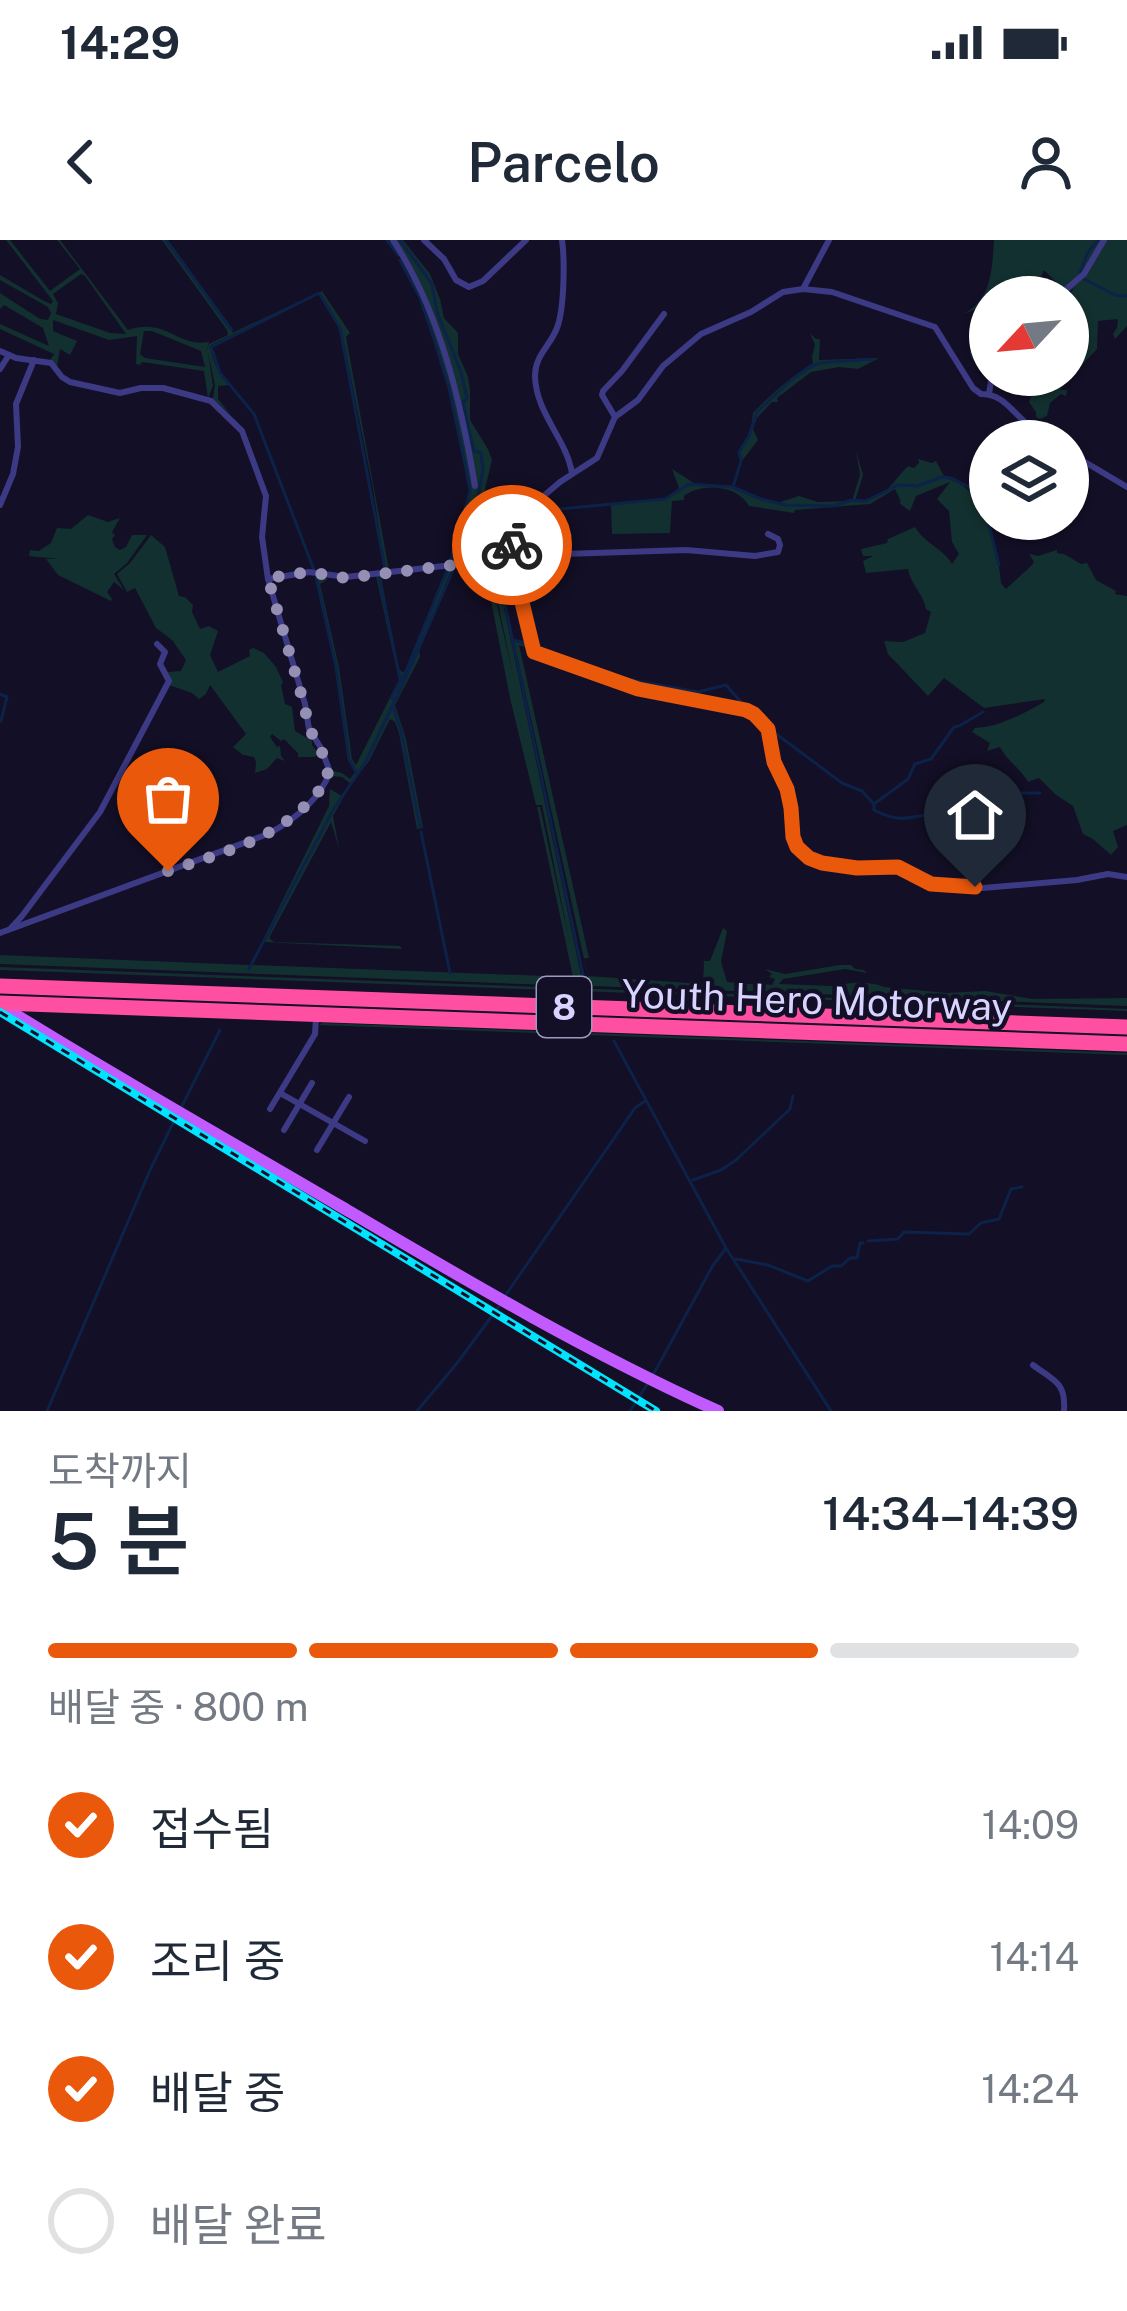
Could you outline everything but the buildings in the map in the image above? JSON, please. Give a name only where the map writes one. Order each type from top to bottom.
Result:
[{"type":"highway","name":"Youth Hero Motorway","points":[[0,986],[1127,1027]]},
{"type":"highway","name":"Youth Hero Motorway","points":[[2,1004],[1127,1044]]},
{"type":"main road","points":[[2,1004],[502,1301],[649,1380],[718,1411]]},
{"type":"street","points":[[393,240],[423,292],[436,329],[475,486]]},
{"type":"street","points":[[424,240],[456,280],[469,287],[483,281],[526,240]]},
{"type":"street","points":[[562,240],[558,325],[537,359],[535,378],[541,407],[572,473]]},
{"type":"street","points":[[803,289],[829,240]]},
{"type":"street","points":[[1082,276],[1104,240]]},
{"type":"street","points":[[969,381],[929,323],[843,295],[803,289],[783,292],[694,338],[663,366],[638,400],[615,417],[597,458],[525,509],[516,524],[512,572],[532,650],[638,689],[754,714],[768,729],[774,762],[787,789],[797,847],[822,863],[898,867],[931,884],[983,888],[1108,874],[1127,877]]},
{"type":"street","points":[[615,417],[602,395],[664,314]]},
{"type":"street","points":[[0,369],[4,353],[51,363],[70,382],[119,394],[163,388],[195,395],[217,404],[242,430],[266,496],[262,537],[268,578],[309,728],[329,772],[295,818],[268,834],[4,932]]},
{"type":"street","points":[[0,506],[18,447],[16,404],[34,360]]},
{"type":"street","points":[[993,396],[1023,420]]},
{"type":"street","points":[[1089,464],[1127,487]]},
{"type":"street","points":[[520,594],[527,560],[533,555],[686,550],[773,554],[779,548],[778,539],[767,534]]},
{"type":"street","points":[[268,578],[309,572],[346,578],[479,562],[512,541]]},
{"type":"street","points":[[4,932],[22,916],[85,834],[117,784],[169,681],[160,664],[165,652],[157,644]]},
{"type":"street","points":[[270,1109],[315,1034],[317,1015]]},
{"type":"street","points":[[284,1130],[312,1083]]},
{"type":"street","points":[[280,1093],[365,1142]]},
{"type":"street","points":[[317,1150],[349,1097]]},
{"type":"street","points":[[1033,1365],[1060,1384],[1064,1411]]},
{"type":"green space","points":[[6,240],[50,291],[80,269],[60,240],[128,330],[153,327],[188,341],[209,342],[207,350],[209,344],[228,335],[227,330],[162,240],[168,240],[232,333],[322,291],[350,333],[346,337],[389,570],[385,570],[341,328],[319,293],[211,345],[214,361],[229,385],[218,386],[218,399],[230,414],[213,399],[215,385],[208,352],[213,386],[208,398],[204,371],[136,364],[137,336],[109,340],[53,320],[53,331],[77,341],[70,355],[60,349],[57,367],[50,360],[54,354],[0,329],[0,324],[49,346],[43,328],[4,305],[0,309],[0,293],[40,319],[48,320],[48,307],[0,280],[0,275],[44,301],[53,301]],"holes":[[[81,274],[85,276],[126,334],[56,314],[58,303],[53,294]],[[144,331],[201,351],[205,367],[145,358],[140,354]]]},
{"type":"green space","points":[[387,240],[403,240],[430,274],[444,318],[458,333],[458,354],[470,390],[470,420],[492,460],[485,489],[491,519],[483,516],[493,554],[482,560],[474,517],[460,563],[450,563],[470,490],[449,388],[420,297],[400,259],[421,292],[401,253],[399,256]]},
{"type":"green space","points":[[994,240],[1102,240],[1080,276],[1050,276],[1044,270],[1041,276],[990,276]]},
{"type":"green space","points":[[1104,240],[1127,240],[1127,326],[1115,339],[1118,319],[1098,321],[1097,349],[1089,357],[1089,276],[1085,274]]},
{"type":"green space","points":[[810,333],[820,339],[819,360],[879,358],[858,369],[811,372],[757,418],[753,429],[758,440],[742,461],[740,452],[750,436],[753,413],[813,363],[815,345]]},
{"type":"green space","points":[[1031,396],[1059,396],[1040,419],[1029,402]]},
{"type":"green space","points":[[856,451],[863,475],[855,501],[880,495],[908,466],[914,468],[918,459],[936,461],[945,478],[969,491],[969,540],[994,540],[1006,589],[1034,562],[1029,554],[1057,550],[1087,563],[1096,580],[1115,594],[1127,596],[1127,825],[1113,831],[1118,847],[1111,855],[1083,834],[1073,806],[1039,778],[1028,782],[1000,747],[987,751],[990,743],[972,732],[1019,715],[1045,699],[984,708],[944,678],[928,696],[888,654],[884,641],[903,642],[925,633],[931,612],[908,569],[866,573],[863,561],[873,556],[863,556],[861,549],[887,543],[915,527],[952,564],[959,554],[952,542],[949,511],[937,499],[950,482],[916,496],[910,511],[899,503],[895,489],[870,504],[794,513],[749,506],[728,490],[700,489],[684,500],[672,501],[670,533],[612,534],[611,504],[665,499],[679,488],[672,469],[697,485],[733,488],[777,503],[799,496],[818,502],[852,501],[860,475]]},
{"type":"green space","points":[[88,515],[108,522],[120,518],[112,539],[120,550],[132,535],[147,535],[114,574],[124,590],[114,582],[107,592],[111,601],[58,575],[46,559],[58,559],[29,556],[30,550],[39,551],[51,543],[57,528],[71,529]]},
{"type":"green space","points":[[151,535],[165,547],[179,596],[193,605],[200,629],[209,626],[218,631],[210,655],[218,672],[250,656],[253,648],[264,653],[283,682],[295,731],[312,741],[318,753],[315,757],[298,757],[284,739],[272,734],[285,761],[277,758],[255,773],[254,757],[233,747],[246,734],[210,685],[199,699],[169,685],[168,672],[181,671],[186,660],[156,628],[135,588],[127,592],[117,574]]},
{"type":"green space","points":[[494,558],[497,577],[490,574],[513,675],[493,579],[498,579],[581,975],[587,985],[578,985],[576,973],[575,986],[0,964],[0,955],[249,965],[249,970],[253,965],[573,977],[537,807],[570,944],[542,805],[536,805],[510,698],[484,565],[490,568],[482,562]]},
{"type":"green space","points":[[453,566],[419,647],[420,657],[395,705],[423,828],[417,829],[399,733],[390,719],[333,816],[339,848],[331,822],[269,938],[402,949],[265,942],[332,812],[257,952],[329,806],[330,789],[342,796],[351,784],[331,776],[311,726],[333,771],[350,779],[356,771],[350,759],[337,667],[316,576],[328,579],[320,584],[339,667],[352,759],[356,765],[399,680],[376,576],[381,576],[402,672],[407,671]]},
{"type":"green space","points":[[514,641],[530,646],[519,645],[589,958],[584,958],[588,976],[703,984],[704,961],[710,961],[723,928],[727,931],[721,962],[727,982],[761,985],[761,992],[592,986],[588,977]]},
{"type":"green space","points":[[840,965],[867,973],[845,969],[783,979],[779,984],[865,983],[1033,999],[1127,998],[1127,1006],[763,992],[763,984],[772,985],[775,979],[765,969],[785,974]]},
{"type":"green space","points":[[0,970],[975,1003],[1127,1011]]},
{"type":"green space","points":[[319,1025],[1127,1053],[1127,1055]]},
{"type":"waterway","points":[[166,240],[231,329]]},
{"type":"waterway","points":[[387,240],[398,255]]},
{"type":"waterway","points":[[400,240],[432,284],[437,312],[461,372],[474,451],[481,453],[477,500],[490,533],[583,975],[589,985]]},
{"type":"waterway","points":[[1080,273],[1098,240]]},
{"type":"waterway","points":[[400,260],[420,298],[449,388],[470,491],[450,562]]},
{"type":"waterway","points":[[1089,282],[1127,296]]},
{"type":"waterway","points":[[314,570],[254,414],[220,373],[211,347],[319,293],[340,328],[385,569]]},
{"type":"waterway","points":[[733,487],[739,452],[757,412],[791,380],[820,363],[872,359]]},
{"type":"waterway","points":[[528,512],[665,499],[689,484],[733,487],[786,505],[833,506],[866,501],[898,485],[951,478],[969,487],[986,512],[999,565]]},
{"type":"waterway","points":[[456,560],[476,501]]},
{"type":"waterway","points":[[485,516],[512,526]]},
{"type":"waterway","points":[[393,699],[448,568]]},
{"type":"waterway","points":[[249,969],[333,810],[365,763],[454,568]]},
{"type":"waterway","points":[[316,577],[336,667],[349,759],[356,772]]},
{"type":"waterway","points":[[379,577],[400,679]]},
{"type":"waterway","points":[[513,640],[529,644]]},
{"type":"waterway","points":[[537,647],[636,681],[698,692],[726,685],[751,709]]},
{"type":"waterway","points":[[0,694],[7,697],[1,721]]},
{"type":"waterway","points":[[393,706],[420,827]]},
{"type":"waterway","points":[[771,730],[874,804],[908,779],[915,764],[931,759],[954,727],[983,712]]},
{"type":"waterway","points":[[874,804],[874,810],[891,817],[940,813],[966,822],[997,793],[1040,793]]},
{"type":"waterway","points":[[421,832],[450,973]]},
{"type":"waterway","points":[[181,1108],[220,1030]]},
{"type":"waterway","points":[[614,1041],[726,1248],[831,1411]]},
{"type":"waterway","points":[[693,1180],[736,1160],[790,1109],[793,1096]]},
{"type":"waterway","points":[[505,1296],[635,1108],[645,1101]]},
{"type":"waterway","points":[[47,1411],[176,1117]]},
{"type":"waterway","points":[[868,1241],[898,1239],[904,1232],[969,1234],[981,1223],[999,1219],[1011,1189],[1022,1187]]},
{"type":"waterway","points":[[736,1259],[768,1265],[808,1281],[857,1258],[863,1243]]},
{"type":"waterway","points":[[653,1375],[726,1248]]},
{"type":"waterway","points":[[417,1411],[500,1305]]},
{"type":"waterway","points":[[630,1411],[648,1383]]},
{"type":"railway","points":[[0,1012],[656,1411]]},
{"type":"way so far","points":[[168,871],[285,825],[328,779],[327,762],[309,728],[268,578],[309,572],[346,578],[479,562],[512,541],[512,545]]},
{"type":"route","points":[[512,545],[513,580],[534,652],[638,689],[746,710],[758,718],[768,729],[771,753],[787,789],[793,837],[809,858],[857,868],[898,867],[931,884],[975,887]]}]
